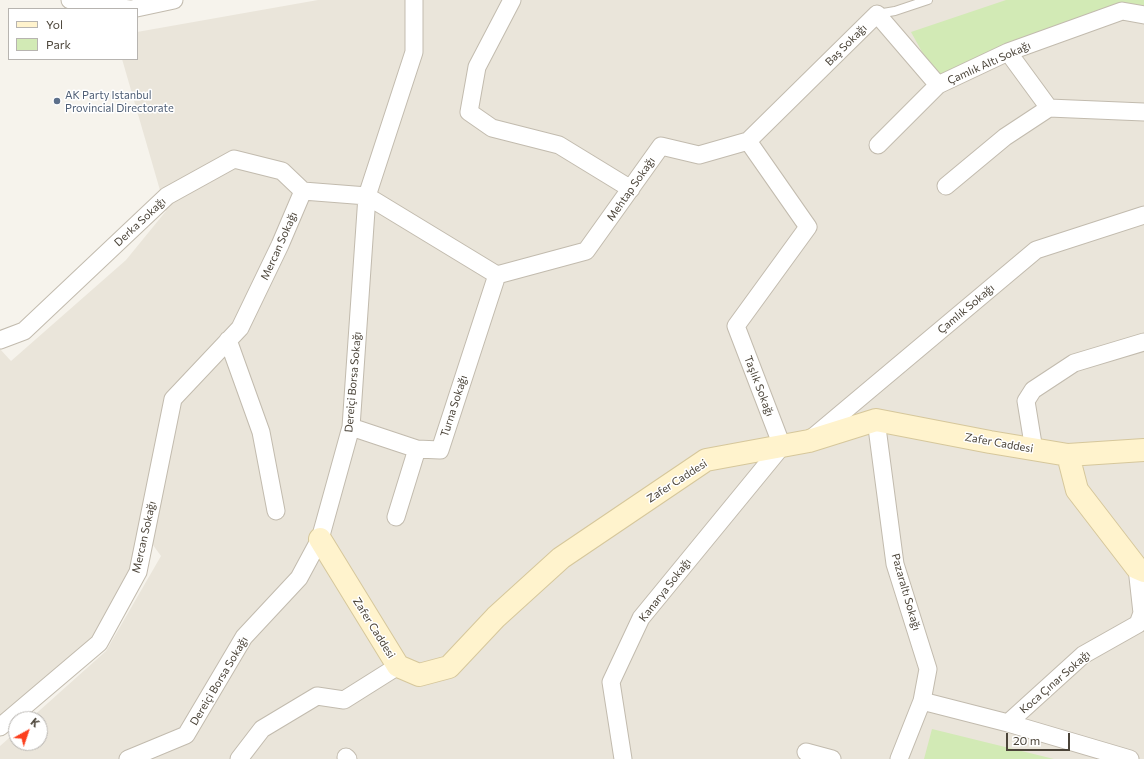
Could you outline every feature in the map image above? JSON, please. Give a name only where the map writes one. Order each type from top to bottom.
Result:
[{"type":"street","points":[[70,0],[122,8]]},
{"type":"street","points":[[137,8],[174,0]]},
{"type":"street","name":"Dereiçi Borsa Sokağı","points":[[128,759],[186,735],[244,637],[299,578],[320,539],[351,426],[367,196],[414,52],[414,0]]},
{"type":"street","points":[[512,0],[477,67],[469,112],[492,128],[559,144],[631,189]]},
{"type":"street","name":"Çamlık Altı Sokağı","points":[[878,145],[938,85],[1008,52],[1122,11],[1144,15]]},
{"type":"street","points":[[877,14],[938,85]]},
{"type":"street","name":"Baş Sokağı","points":[[748,141],[877,14]]},
{"type":"street","points":[[1008,52],[1049,108]]},
{"type":"street","points":[[946,186],[1005,137],[1049,108],[1144,112]]},
{"type":"street","name":"Mehtap Sokağı","points":[[497,275],[586,251],[661,146],[699,154],[748,141]]},
{"type":"street","name":"Taşlık Sokağı","points":[[748,141],[808,227],[736,326],[782,446]]},
{"type":"street","name":"Derka Sokağı","points":[[0,340],[24,331],[167,196],[234,159],[282,171],[303,190]]},
{"type":"street","points":[[303,190],[367,196],[497,275]]},
{"type":"street","name":"Mercan Sokağı","points":[[0,727],[99,644],[138,572],[173,399],[240,328],[280,245],[303,190]]},
{"type":"street","name":"Çamlık Sokağı","points":[[809,441],[1036,250],[1144,215]]},
{"type":"street","name":"Turna Sokağı","points":[[351,426],[417,449],[440,450],[497,275]]},
{"type":"street","points":[[228,340],[260,432],[276,511]]},
{"type":"street","points":[[1034,450],[1026,401],[1033,390],[1074,363],[1144,342]]},
{"type":"street","name":"Zafer Caddesi","points":[[320,539],[398,666],[420,675],[449,667],[496,617],[561,558],[706,460],[809,441],[876,420],[1068,455],[1144,450]]},
{"type":"street","name":"Pazaraltı Sokağı","points":[[876,420],[895,564],[928,669],[922,701],[899,759]]},
{"type":"street","name":"Kanarya Sokağı","points":[[623,759],[611,682],[641,618],[782,446]]},
{"type":"street","points":[[396,517],[417,449]]},
{"type":"street","points":[[1068,455],[1077,490],[1141,570]]},
{"type":"street","name":"Koca Çınar Sokağı","points":[[1008,723],[1083,655],[1138,624],[1142,613],[1141,570]]},
{"type":"street","points":[[239,759],[262,729],[317,696],[344,700],[398,666]]},
{"type":"street","points":[[922,701],[1008,723],[1130,759]]},
{"type":"street","points":[[806,752],[832,759]]},
{"type":"lane","points":[[877,14],[895,11],[928,0]]},
{"type":"shaded area","points":[[318,0],[1144,0],[1144,759],[0,759],[0,746],[8,739],[8,751],[48,751],[48,711],[39,711],[106,651],[161,556],[142,530],[133,562],[92,640],[10,711],[8,711],[8,713],[0,720],[0,349],[11,361],[126,260],[166,211],[122,60],[138,60],[138,32]]},
{"type":"green space","points":[[1006,0],[1144,0],[1144,13],[936,77],[911,32]]},
{"type":"green space","points":[[932,729],[1054,759],[924,759]]},
{"type":"place","name":"AK Party Istanbul Provincial Directorate","points":[[57,101]]}]
